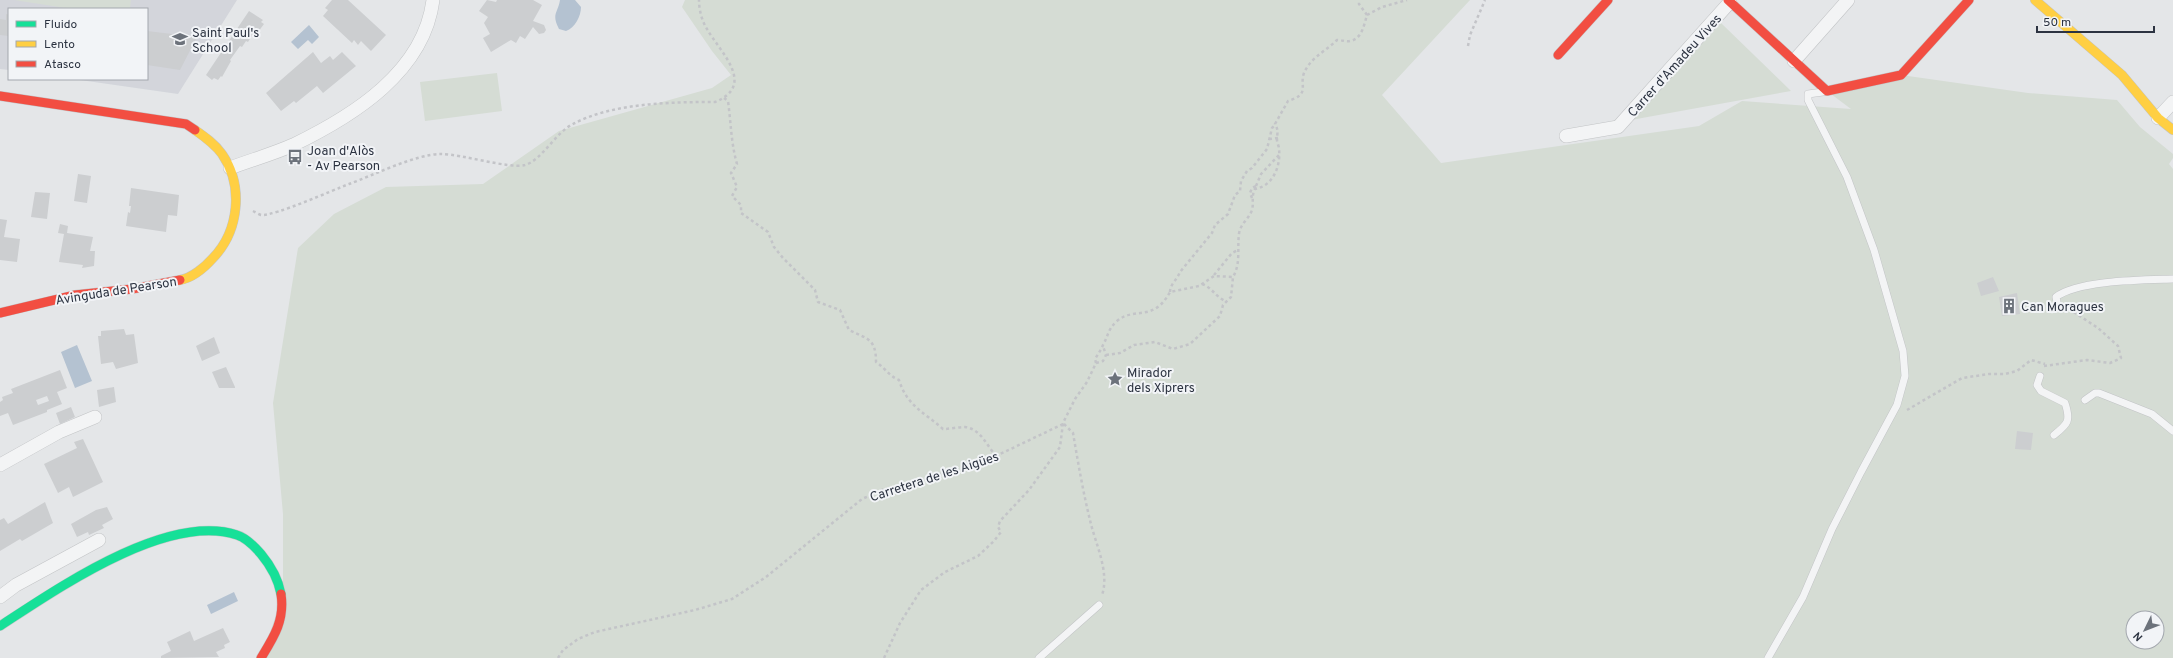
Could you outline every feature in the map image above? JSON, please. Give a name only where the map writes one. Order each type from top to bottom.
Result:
[{"type":"street","points":[[230,168],[291,145],[339,121],[387,86],[418,46],[427,24],[434,0]]},
{"type":"street","points":[[1558,55],[1608,0]]},
{"type":"street","points":[[1794,61],[1848,0]]},
{"type":"street","points":[[1729,1],[1827,91],[1901,75],[1969,0]]},
{"type":"street","points":[[2035,0],[2122,75],[2158,118],[2173,130]]},
{"type":"street","name":"Carrer d'Amadeu Vives","points":[[1566,136],[1618,127],[1729,1]]},
{"type":"street","name":"Avinguda de Pearson","points":[[0,96],[186,124],[213,143],[230,168],[234,180],[237,204],[231,231],[220,251],[206,266],[183,280],[132,289],[75,294],[36,302],[0,313]]},
{"type":"street","points":[[2158,118],[2173,102]]},
{"type":"street","points":[[0,465],[59,432],[95,417]]},
{"type":"street","points":[[0,626],[70,581],[129,552],[173,535],[209,530],[238,535],[255,549],[271,567],[283,596],[278,630],[261,658]]},
{"type":"street","points":[[0,597],[16,585],[98,540]]},
{"type":"lane","points":[[1768,658],[1803,597],[1832,529],[1861,472],[1893,415],[1904,386],[1905,363],[1903,351],[1874,250],[1847,176],[1808,100],[1808,94],[1827,91]]},
{"type":"lane","points":[[2057,302],[2056,297],[2064,291],[2108,282],[2173,279]]},
{"type":"lane","points":[[2040,376],[2037,385],[2041,391],[2065,403],[2069,416],[2065,426],[2054,435]]},
{"type":"lane","points":[[2085,400],[2095,393],[2099,393],[2152,414],[2173,431]]},
{"type":"lane","points":[[1039,658],[1098,606]]},
{"type":"path","points":[[237,204],[260,215],[266,214],[428,155],[454,155],[514,165],[526,164],[535,158],[573,123],[604,113],[637,106],[715,102],[724,98],[732,88],[733,70],[707,29],[701,14],[699,0]]},
{"type":"path","points":[[1359,0],[1359,4],[1367,15]]},
{"type":"path","points":[[884,658],[900,623],[921,590],[944,572],[978,556],[1001,532],[998,527],[1000,521],[1029,490],[1060,447],[1063,423],[1075,399],[1087,382],[1096,363],[1095,359],[1103,346],[1106,333],[1118,320],[1138,313],[1147,313],[1165,300],[1170,292],[1171,284],[1178,278],[1184,267],[1212,233],[1215,225],[1228,214],[1235,195],[1240,192],[1241,180],[1267,149],[1272,128],[1288,101],[1296,99],[1301,94],[1304,85],[1304,74],[1317,56],[1337,40],[1348,42],[1355,39],[1362,31],[1367,15],[1382,7],[1407,0]]},
{"type":"path","points":[[1468,46],[1470,35],[1485,0]]},
{"type":"path","points":[[724,98],[728,101],[732,125],[731,142],[737,164],[731,173],[737,187],[732,196],[740,204],[741,213],[768,232],[774,247],[815,290],[818,302],[840,310],[849,330],[868,338],[873,343],[876,350],[876,362],[886,370],[890,376],[899,380],[903,393],[919,412],[929,416],[943,429],[965,427],[979,432],[996,456]]},
{"type":"path","points":[[1257,187],[1264,187],[1270,183],[1276,171],[1279,154],[1279,130],[1275,124]]},
{"type":"path","points":[[1269,139],[1278,138]]},
{"type":"path","points":[[1106,355],[1120,353],[1134,345],[1156,342],[1173,349],[1190,344],[1220,316],[1223,305],[1231,297],[1233,277],[1237,270],[1239,234],[1241,226],[1252,211],[1252,198],[1261,174],[1279,154]]},
{"type":"path","points":[[1170,292],[1202,284],[1214,276],[1232,253],[1238,250]]},
{"type":"path","points":[[1219,271],[1221,275]]},
{"type":"path","points":[[1214,276],[1221,275],[1233,277]]},
{"type":"path","points":[[1202,284],[1208,286],[1216,296],[1227,302]]},
{"type":"path","points":[[1893,415],[1916,406],[1928,397],[1962,378],[1989,374],[2005,374],[2017,371],[2031,360],[2045,364],[2087,360],[2110,363],[2121,358],[2118,346],[2103,332],[2069,308],[2057,302]]},
{"type":"path","points":[[1096,363],[1103,361],[1106,355],[1103,346]]},
{"type":"path","points":[[2040,376],[2045,364]]},
{"type":"path","points":[[1063,423],[1073,433],[1090,520],[1101,563],[1105,586],[1098,606]]},
{"type":"path","name":"Carretera de les Aigües","points":[[558,658],[563,650],[578,639],[595,632],[695,610],[732,599],[766,577],[862,499],[884,489],[904,486],[996,456],[1063,423]]},
{"type":"shaded area","name":"Saint Paul's School","points":[[0,0],[237,0],[178,94],[80,80],[148,80],[148,8],[8,8],[8,70],[0,69]]},
{"type":"shaded area","points":[[14,0],[131,0],[130,8],[66,8]]},
{"type":"shaded area","points":[[685,0],[1470,0],[1382,95],[1441,163],[1699,126],[1742,101],[1851,109],[1827,91],[1901,75],[2028,93],[2117,100],[2140,127],[2173,154],[2173,158],[2169,164],[2173,169],[2173,658],[261,658],[283,596],[283,514],[273,403],[298,248],[334,214],[386,187],[483,184],[559,131],[712,88],[731,75],[712,51],[682,7]]},
{"type":"shaded area","points":[[1721,23],[1791,91],[1631,120]]},
{"type":"shaded area","points":[[497,73],[502,111],[425,121],[420,82]]},
{"type":"water","points":[[560,0],[575,0],[581,7],[577,21],[566,31],[559,29],[555,17]]},
{"type":"water","points":[[309,25],[319,37],[312,44],[308,40],[298,49],[291,42]]},
{"type":"water","points":[[77,345],[92,381],[75,388],[61,352]]},
{"type":"water","points":[[234,592],[238,601],[211,614],[207,605]]},
{"type":"building","points":[[332,0],[348,0],[386,35],[371,51],[361,41],[358,45],[354,40],[352,43],[323,16],[328,10],[325,8]]},
{"type":"building","points":[[487,0],[496,2],[497,0],[533,0],[542,5],[533,21],[544,25],[546,30],[544,33],[539,34],[533,27],[525,39],[520,36],[516,43],[511,40],[491,52],[483,38],[490,34],[484,23],[488,17],[479,11]]},
{"type":"building","points":[[249,11],[263,20],[261,22],[264,24],[255,36],[253,34],[248,42],[246,41],[242,47],[240,46],[230,60],[231,61],[222,77],[221,76],[218,80],[214,78],[212,80],[206,75]]},
{"type":"building","points":[[6,14],[8,15],[8,36],[0,35],[0,19],[6,20]]},
{"type":"building","points":[[148,31],[197,37],[180,70],[148,65]]},
{"type":"building","points":[[313,52],[321,63],[330,56],[333,60],[342,52],[356,66],[323,93],[317,86],[296,103],[294,101],[281,111],[266,93]]},
{"type":"building","points":[[78,174],[91,176],[87,203],[74,201]]},
{"type":"building","points":[[131,188],[179,195],[177,216],[168,215],[166,232],[126,226],[128,212],[130,213],[131,206],[129,206]]},
{"type":"building","points":[[35,192],[50,193],[47,219],[31,217]]},
{"type":"building","points":[[0,219],[7,220],[4,237],[20,239],[17,262],[0,260]]},
{"type":"building","points":[[60,224],[68,226],[67,233],[93,237],[90,251],[95,251],[94,266],[82,268],[83,265],[59,262],[64,234],[58,233]]},
{"type":"building","points":[[1993,277],[1999,291],[1981,296],[1977,283]]},
{"type":"building","name":"Can Moragues","points":[[2017,293],[2020,314],[2002,316],[1999,297]]},
{"type":"building","points":[[124,329],[126,335],[134,334],[138,363],[116,369],[113,362],[101,364],[98,336],[101,336],[101,331]]},
{"type":"building","points":[[214,337],[220,353],[202,361],[196,346]]},
{"type":"building","points":[[226,367],[235,388],[219,388],[212,372]]},
{"type":"building","points":[[60,370],[67,388],[57,392],[62,404],[47,410],[47,412],[13,425],[8,413],[0,416],[0,402],[3,400],[2,397],[13,393],[11,389]],"holes":[[[47,396],[49,401],[38,405],[36,400]]]},
{"type":"building","points":[[114,387],[116,402],[99,407],[97,390]]},
{"type":"building","points":[[71,407],[75,417],[60,424],[56,413]]},
{"type":"building","points":[[2017,431],[2033,433],[2031,450],[2015,449]]},
{"type":"building","points":[[83,439],[103,482],[73,497],[69,487],[58,493],[44,464],[77,448],[74,442]]},
{"type":"building","points":[[45,502],[53,523],[22,541],[20,539],[0,551],[0,520],[4,518],[8,524]]},
{"type":"building","points":[[107,507],[113,519],[102,525],[104,528],[89,535],[88,532],[77,537],[71,524],[96,510]]},
{"type":"building","points":[[223,628],[230,642],[224,645],[225,648],[216,652],[219,657],[161,658],[161,656],[171,651],[167,642],[190,631],[194,641]]},
{"type":"traffic: fast","points":[[0,626],[51,593],[114,558],[146,544],[178,534],[209,531],[237,535],[244,538],[261,554],[271,568],[276,577],[281,594]]},
{"type":"traffic: slow","points":[[2035,0],[2122,75],[2158,118],[2173,130]]},
{"type":"traffic: slow","points":[[180,280],[194,275],[213,258],[222,247],[233,222],[236,208],[234,180],[229,167],[222,154],[216,147],[195,130]]},
{"type":"traffic: jam","points":[[1558,55],[1608,0]]},
{"type":"traffic: jam","points":[[1728,0],[1827,91],[1901,75],[1969,0]]},
{"type":"traffic: jam","points":[[0,96],[186,124],[195,130]]},
{"type":"traffic: jam","points":[[0,313],[75,295],[132,289],[180,280]]},
{"type":"traffic: jam","points":[[261,658],[270,643],[280,620],[282,603],[281,594]]},
{"type":"place","name":"Saint Paul's School","points":[[180,39]]},
{"type":"place","name":"Joan d'Alòs - Av Pearson","points":[[295,157]]},
{"type":"place","name":"Can Moragues","points":[[2009,306]]},
{"type":"place","name":"Mirador dels Xiprers","points":[[1115,379]]}]
